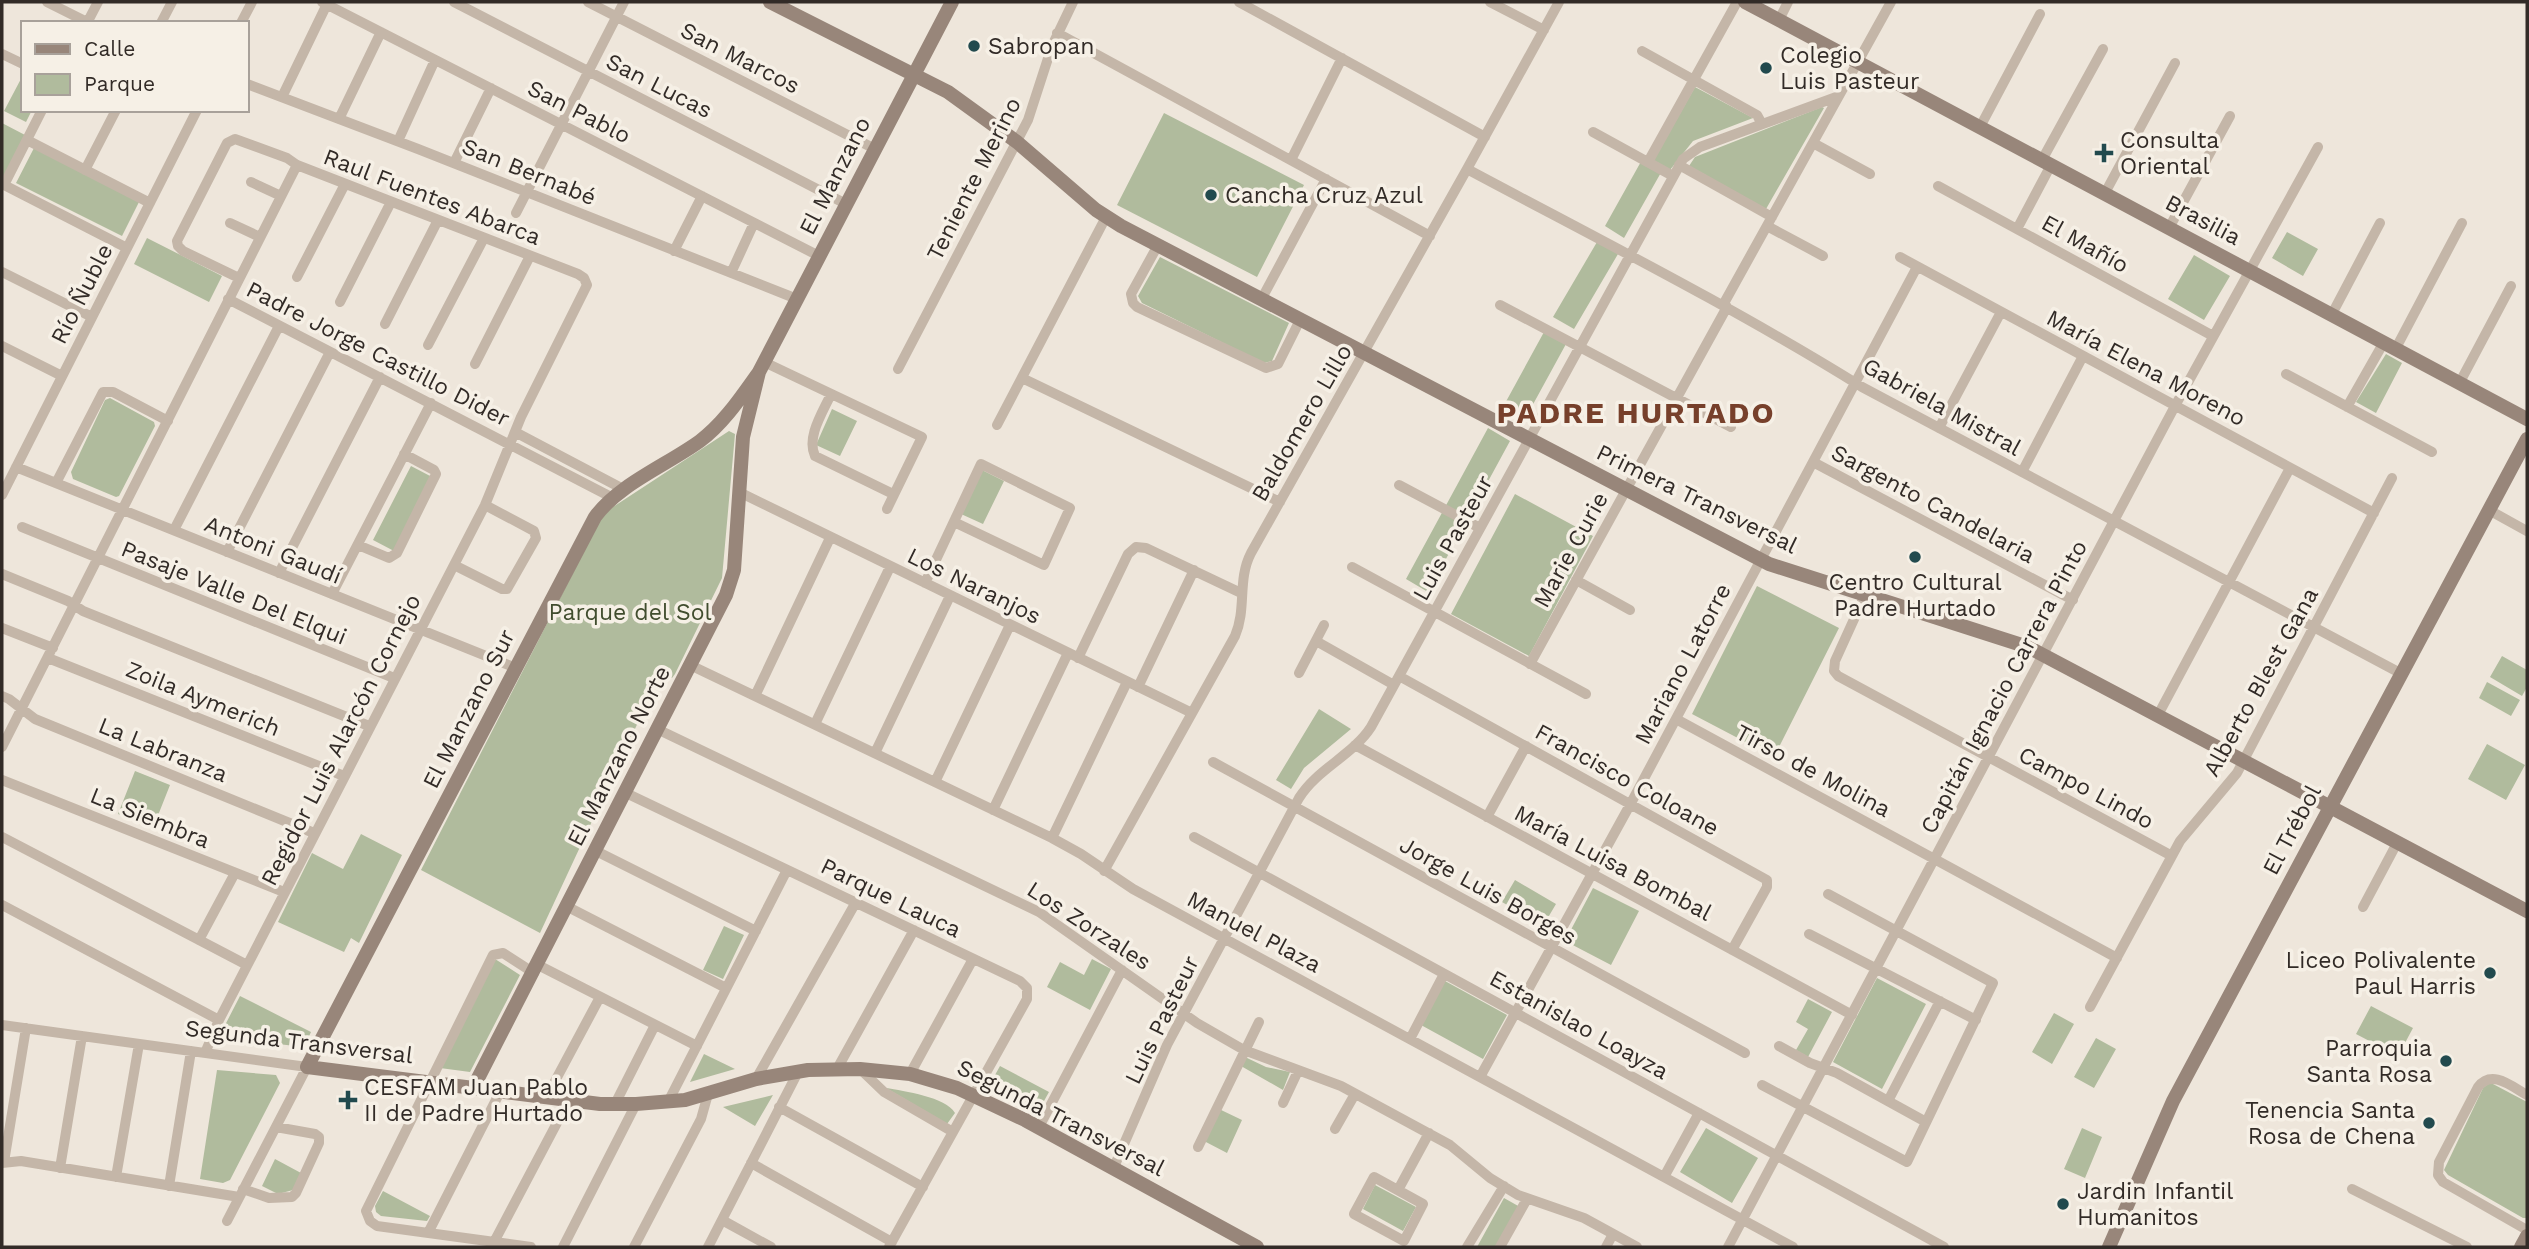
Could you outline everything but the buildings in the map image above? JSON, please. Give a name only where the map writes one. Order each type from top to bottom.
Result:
[{"type":"street","points":[[47,2],[85,21]]},
{"type":"street","points":[[88,21],[97,2]]},
{"type":"street","points":[[162,21],[172,2]]},
{"type":"street","points":[[242,21],[252,2]]},
{"type":"street","name":"San Lucas","points":[[454,2],[846,204]]},
{"type":"street","name":"San Marcos","points":[[588,2],[875,149]]},
{"type":"street","points":[[516,213],[624,2]]},
{"type":"street","name":"Primera Transversal","points":[[771,2],[948,92],[1017,142],[1106,217],[1626,491],[1784,570],[2020,644],[2044,654],[2527,911]]},
{"type":"street","name":"El Manzano","points":[[724,419],[762,367],[952,2]]},
{"type":"street","name":"Teniente Merino","points":[[898,369],[1017,142],[1034,105],[1057,33],[1073,2]]},
{"type":"street","points":[[1239,2],[1485,137]]},
{"type":"street","points":[[1490,2],[1544,30]]},
{"type":"street","name":"Baldomero Lillo","points":[[1104,871],[1238,629],[1246,562],[1559,2]]},
{"type":"street","points":[[1648,162],[1737,2]]},
{"type":"street","name":"Brasilia","points":[[1745,2],[2527,418]]},
{"type":"street","points":[[1779,20],[1788,2]]},
{"type":"street","points":[[1839,96],[1891,2]]},
{"type":"street","points":[[282,97],[325,3]]},
{"type":"street","name":"San Pablo","points":[[325,3],[819,256]]},
{"type":"street","points":[[1980,127],[2040,14]]},
{"type":"street","points":[[340,119],[381,32]]},
{"type":"street","points":[[1057,33],[1430,236]]},
{"type":"street","points":[[2017,229],[2046,162],[2102,49]]},
{"type":"street","points":[[1642,51],[1757,115],[1762,124]]},
{"type":"street","points":[[2,54],[21,63]]},
{"type":"street","points":[[1291,160],[1342,58]]},
{"type":"street","points":[[398,141],[435,60]]},
{"type":"street","points":[[2105,193],[2175,64]]},
{"type":"street","name":"San Bernabé","points":[[248,84],[797,299]]},
{"type":"street","points":[[454,163],[491,88]]},
{"type":"street","name":"Luis Pasteur","points":[[1114,1167],[1163,1054],[1294,807],[1308,785],[1355,746],[1371,727],[1679,165],[1693,150],[1839,96]]},
{"type":"street","name":"Marie Curie","points":[[1530,664],[1839,96]]},
{"type":"street","points":[[41,112],[3,185],[127,248]]},
{"type":"street","points":[[85,170],[115,112]]},
{"type":"street","name":"Río Ñuble","points":[[2,495],[196,112]]},
{"type":"street","points":[[2169,228],[2230,116]]},
{"type":"street","points":[[1593,132],[1673,176]]},
{"type":"street","points":[[239,278],[180,249],[177,241],[184,226],[229,141],[239,139],[287,158],[297,165]]},
{"type":"street","points":[[27,140],[150,203]]},
{"type":"street","points":[[1814,143],[1870,174]]},
{"type":"street","name":"Capitán Ignacio Carrera Pinto","points":[[1728,1247],[2175,406],[2318,147]]},
{"type":"street","name":"Raul Fuentes Abarca","points":[[2,747],[297,165],[582,275],[587,289],[510,443]]},
{"type":"street","points":[[1679,165],[1823,256]]},
{"type":"street","name":"Gabriela Mistral","points":[[1467,169],[1725,306],[1814,356],[1855,383],[2402,674]]},
{"type":"street","points":[[1261,300],[1326,179]]},
{"type":"street","points":[[251,182],[281,196]]},
{"type":"street","points":[[297,277],[345,184]]},
{"type":"street","name":"El Mañío","points":[[1938,186],[2213,336]]},
{"type":"street","points":[[674,251],[702,196]]},
{"type":"street","points":[[340,302],[391,202]]},
{"type":"street","points":[[997,425],[1106,217]]},
{"type":"street","points":[[385,324],[438,220]]},
{"type":"street","points":[[230,223],[260,237]]},
{"type":"street","points":[[731,273],[754,223]]},
{"type":"street","points":[[2332,314],[2380,223]]},
{"type":"street","points":[[2347,407],[2390,345],[2462,223]]},
{"type":"street","points":[[428,345],[484,238]]},
{"type":"street","points":[[1158,245],[1131,294],[1133,303],[1138,307],[1266,368],[1278,364],[1300,320]]},
{"type":"street","points":[[475,364],[530,256]]},
{"type":"street","name":"María Elena Moreno","points":[[1900,257],[2374,513]]},
{"type":"street","name":"Mariano Latorre","points":[[1480,1077],[1631,803],[1917,267]]},
{"type":"street","points":[[2,272],[92,317]]},
{"type":"street","points":[[2460,382],[2511,286]]},
{"type":"street","name":"Padre Jorge Castillo Dider","points":[[228,299],[510,443],[619,494]]},
{"type":"street","points":[[1500,305],[1731,427]]},
{"type":"street","points":[[1939,428],[2001,312]]},
{"type":"street","points":[[174,530],[279,326]]},
{"type":"street","points":[[2,346],[62,376]]},
{"type":"street","points":[[227,552],[330,352]]},
{"type":"street","points":[[2022,472],[2083,356]]},
{"type":"street","points":[[762,367],[831,394],[922,438],[887,509]]},
{"type":"street","name":"El Manzano","points":[[745,427],[762,367]]},
{"type":"street","points":[[2286,374],[2432,452]]},
{"type":"street","points":[[279,573],[380,377]]},
{"type":"street","points":[[1022,378],[1280,502]]},
{"type":"street","points":[[56,483],[103,392],[113,392],[168,421]]},
{"type":"street","points":[[831,394],[812,439],[811,448],[815,456],[893,494]]},
{"type":"street","points":[[332,594],[431,403]]},
{"type":"street","points":[[724,419],[745,427]]},
{"type":"street","name":"El Manzano Sur","points":[[307,1067],[595,517],[619,494],[702,440],[724,419]]},
{"type":"street","name":"El Manzano Norte","points":[[473,1088],[568,907],[731,582],[745,427]]},
{"type":"street","points":[[514,432],[619,494]]},
{"type":"street","name":"El Trébol","points":[[2109,1247],[2173,1101],[2527,439]]},
{"type":"street","name":"Regidor Luis Alarcón Cornejo","points":[[205,1053],[219,1020],[314,833],[485,505],[510,443]]},
{"type":"street","points":[[358,545],[389,558],[397,554],[436,474],[431,468],[404,454]]},
{"type":"street","name":"Sargento Candelaria","points":[[1813,462],[2073,600]]},
{"type":"street","points":[[925,583],[981,464],[1070,508],[1044,565],[954,522]]},
{"type":"street","name":"Antoni Gaudí","points":[[16,467],[516,668]]},
{"type":"street","points":[[2158,715],[2290,468]]},
{"type":"street","name":"Alberto Blest Gana","points":[[2090,1007],[2185,834],[2232,780],[2244,761],[2392,478]]},
{"type":"street","points":[[1399,485],[1480,528]]},
{"type":"street","name":"Los Naranjos","points":[[739,492],[1192,713]]},
{"type":"street","points":[[454,565],[507,589],[536,538],[534,531],[485,505]]},
{"type":"street","points":[[2489,510],[2527,531]]},
{"type":"street","name":"Pasaje Valle Del Elqui","points":[[22,527],[394,678]]},
{"type":"street","points":[[755,696],[830,538]]},
{"type":"street","points":[[993,810],[1073,656],[1133,549],[1146,548],[1241,593]]},
{"type":"street","points":[[815,724],[890,567]]},
{"type":"street","points":[[1352,567],[1586,694]]},
{"type":"street","points":[[1138,687],[1194,570]]},
{"type":"street","points":[[2,574],[75,605],[83,611],[369,726]]},
{"type":"street","points":[[1577,580],[1630,610]]},
{"type":"street","name":"Campo Lindo","points":[[1865,595],[1835,661],[1836,674],[2172,856]]},
{"type":"street","points":[[875,753],[950,596]]},
{"type":"street","points":[[935,782],[1010,625]]},
{"type":"street","points":[[1299,673],[1324,625]]},
{"type":"street","name":"Zoila Aymerich","points":[[2,628],[50,653],[344,776]]},
{"type":"street","name":"Francisco Coloane","points":[[1316,641],[1526,746],[1768,881],[1732,950]]},
{"type":"street","name":"Manuel Plaza","points":[[690,665],[1052,838],[1133,889],[1793,1247]]},
{"type":"street","points":[[1052,838],[1127,682]]},
{"type":"street","name":"La Labranza","points":[[2,696],[35,719],[314,833]]},
{"type":"street","name":"Tirso de Molina","points":[[1676,719],[2117,958]]},
{"type":"street","name":"Los Zorzales","points":[[657,729],[1039,912],[1197,1023],[1244,1050],[1321,1078],[1355,1094],[1460,1150],[1504,1186],[1527,1199],[1575,1214],[1637,1247]]},
{"type":"street","name":"María Luisa Bombal","points":[[1355,746],[1852,1015]]},
{"type":"street","points":[[1487,817],[1526,746]]},
{"type":"street","name":"Jorge Luis Borges","points":[[1213,762],[1745,1053]]},
{"type":"street","name":"La Siembra","points":[[2,780],[284,892]]},
{"type":"street","name":"Parque Lauca","points":[[626,793],[1020,981],[1028,992],[1027,999],[974,1096]]},
{"type":"street","name":"Estanislao Loayza","points":[[1194,837],[1944,1247]]},
{"type":"street","points":[[2,838],[247,965]]},
{"type":"street","points":[[2364,907],[2397,843]]},
{"type":"street","points":[[596,851],[756,931]]},
{"type":"street","points":[[667,1102],[787,870]]},
{"type":"street","points":[[199,940],[235,873]]},
{"type":"street","points":[[1762,1085],[1907,1163],[1993,983],[1828,894]]},
{"type":"street","points":[[756,1079],[856,902]]},
{"type":"street","points":[[2,905],[219,1020]]},
{"type":"street","points":[[568,907],[726,988]]},
{"type":"street","points":[[837,1069],[914,930]]},
{"type":"street","points":[[1809,934],[1976,1020]]},
{"type":"street","points":[[531,1247],[377,1226],[370,1221],[366,1211],[493,954],[503,953],[600,997],[697,1046]]},
{"type":"street","points":[[910,1074],[974,958]]},
{"type":"street","points":[[1039,1127],[1122,970]]},
{"type":"street","points":[[1410,1039],[1444,974]]},
{"type":"street","points":[[546,1098],[600,997]]},
{"type":"street","points":[[1888,1101],[1940,1001]]},
{"type":"street","points":[[1198,1147],[1259,1022]]},
{"type":"street","name":"Segunda Transversal","points":[[2,1025],[568,1101],[615,1104],[667,1102],[708,1094],[756,1079],[798,1072],[860,1069],[910,1074],[942,1082],[1039,1127],[1257,1247]]},
{"type":"street","points":[[615,1104],[655,1025]]},
{"type":"street","points":[[26,1028],[3,1163],[21,1161],[169,1186],[287,1199],[296,1194],[320,1143],[315,1134],[276,1127]]},
{"type":"street","points":[[60,1168],[82,1036]]},
{"type":"street","points":[[116,1177],[139,1044]]},
{"type":"street","points":[[1779,1046],[1926,1122]]},
{"type":"street","points":[[169,1186],[191,1051]]},
{"type":"street","points":[[227,1221],[307,1067]]},
{"type":"street","points":[[860,1069],[884,1093],[953,1132]]},
{"type":"street","points":[[1283,1103],[1298,1070]]},
{"type":"street","points":[[708,1247],[798,1072]]},
{"type":"street","points":[[2527,1095],[2500,1080],[2487,1079],[2478,1087],[2439,1162],[2438,1175],[2447,1185],[2527,1230]]},
{"type":"street","points":[[428,1233],[500,1092]]},
{"type":"street","points":[[634,1247],[701,1119],[708,1094]]},
{"type":"street","points":[[1335,1129],[1355,1094]]},
{"type":"street","points":[[751,1163],[890,1245],[974,1096]]},
{"type":"street","points":[[494,1242],[568,1101]]},
{"type":"street","points":[[562,1247],[636,1104]]},
{"type":"street","points":[[779,1107],[923,1187]]},
{"type":"street","points":[[1664,1177],[1699,1113]]},
{"type":"street","points":[[1398,1191],[1429,1133]]},
{"type":"street","points":[[1374,1177],[1398,1191],[1423,1204],[1404,1241],[1354,1214],[1374,1177]]},
{"type":"street","points":[[1467,1247],[1504,1186]]},
{"type":"street","points":[[2352,1189],[2467,1247]]},
{"type":"street","points":[[1500,1247],[1527,1199]]},
{"type":"street","points":[[722,1220],[771,1247]]},
{"type":"street","points":[[1606,1247],[1613,1234]]},
{"type":"street","points":[[2521,1247],[2527,1236]]},
{"type":"green space","points":[[21,79],[21,112],[31,112],[26,122],[4,111]]},
{"type":"green space","points":[[1695,87],[1753,118],[1693,141],[1670,170],[1653,161]]},
{"type":"green space","points":[[1824,108],[1766,209],[1689,166],[1695,157]]},
{"type":"green space","name":"Cancha Cruz Azul","points":[[1164,113],[1304,185],[1257,277],[1117,205]]},
{"type":"green space","points":[[2,123],[25,135],[4,177],[2,176]]},
{"type":"green space","points":[[34,148],[139,202],[122,236],[16,183]]},
{"type":"green space","points":[[1643,158],[1663,169],[1624,238],[1605,226]]},
{"type":"green space","points":[[2287,232],[2318,249],[2303,276],[2272,258]]},
{"type":"green space","points":[[147,238],[222,276],[209,302],[134,264]]},
{"type":"green space","points":[[1597,242],[1618,254],[1574,329],[1553,317]]},
{"type":"green space","points":[[2194,255],[2230,276],[2204,320],[2168,299]]},
{"type":"green space","points":[[1160,257],[1289,323],[1272,361],[1264,363],[1142,303],[1138,296]]},
{"type":"green space","points":[[1544,332],[1566,344],[1525,419],[1503,407]]},
{"type":"green space","points":[[2386,354],[2402,363],[2376,413],[2356,402]]},
{"type":"green space","points":[[110,398],[154,422],[155,426],[119,496],[116,497],[73,479],[71,472],[105,400]]},
{"type":"green space","points":[[832,409],[857,421],[840,456],[816,445]]},
{"type":"green space","points":[[1488,428],[1510,441],[1428,592],[1406,579]]},
{"type":"green space","name":"Parque del Sol","points":[[729,431],[735,434],[722,578],[675,674],[672,678],[661,673],[540,933],[421,870],[601,518],[613,507]]},
{"type":"green space","points":[[411,466],[432,477],[394,551],[373,540]]},
{"type":"green space","points":[[982,470],[1004,481],[983,524],[961,514]]},
{"type":"green space","points":[[1515,494],[1593,536],[1529,656],[1451,614]]},
{"type":"green space","points":[[1757,586],[1839,628],[1774,757],[1692,714]]},
{"type":"green space","points":[[2502,656],[2527,670],[2527,687],[2522,696],[2490,677]]},
{"type":"green space","points":[[2487,682],[2520,700],[2511,716],[2479,698]]},
{"type":"green space","points":[[1319,709],[1351,729],[1304,768],[1291,789],[1276,780]]},
{"type":"green space","points":[[2487,744],[2525,765],[2506,800],[2468,779]]},
{"type":"green space","points":[[135,771],[170,785],[153,828],[118,814]]},
{"type":"green space","points":[[361,834],[402,855],[359,943],[351,938],[344,952],[278,922],[312,853],[343,869]]},
{"type":"green space","points":[[1515,880],[1556,904],[1543,926],[1502,902]]},
{"type":"green space","points":[[1593,888],[1639,911],[1611,965],[1565,941]]},
{"type":"green space","points":[[724,926],[744,935],[723,979],[703,970]]},
{"type":"green space","points":[[495,959],[520,975],[470,1072],[440,1068]]},
{"type":"green space","points":[[1092,959],[1111,969],[1090,1010],[1047,987],[1060,962],[1084,975]]},
{"type":"green space","points":[[1877,978],[1926,1004],[1882,1089],[1833,1062]]},
{"type":"green space","points":[[1445,981],[1507,1015],[1483,1059],[1421,1025]]},
{"type":"green space","points":[[240,996],[311,1032],[304,1047],[227,1038],[222,1031]]},
{"type":"green space","points":[[1808,999],[1832,1012],[1808,1057],[1796,1050],[1808,1029],[1796,1022]]},
{"type":"green space","points":[[2371,1006],[2413,1028],[2398,1056],[2356,1034]]},
{"type":"green space","points":[[2054,1013],[2074,1024],[2052,1064],[2032,1052]]},
{"type":"green space","points":[[2096,1038],[2116,1049],[2094,1088],[2074,1077]]},
{"type":"green space","points":[[704,1054],[735,1069],[690,1082]]},
{"type":"green space","points":[[1245,1057],[1266,1067],[1290,1072],[1283,1090],[1241,1066]]},
{"type":"green space","points":[[1000,1066],[1049,1092],[1039,1110],[990,1084]]},
{"type":"green space","points":[[217,1070],[276,1075],[280,1083],[230,1180],[223,1183],[200,1179]]},
{"type":"green space","points":[[2488,1084],[2527,1102],[2527,1218],[2448,1175],[2444,1170],[2483,1088]]},
{"type":"green space","points":[[886,1088],[934,1099],[950,1107],[955,1113],[947,1124]]},
{"type":"green space","points":[[773,1095],[755,1126],[723,1107]]},
{"type":"green space","points":[[1219,1109],[1242,1120],[1227,1153],[1204,1141]]},
{"type":"green space","points":[[1706,1128],[1758,1158],[1732,1203],[1680,1172]]},
{"type":"green space","points":[[2082,1128],[2102,1137],[2085,1178],[2064,1169]]},
{"type":"green space","points":[[275,1159],[301,1173],[293,1190],[278,1194],[262,1186]]},
{"type":"green space","points":[[1375,1185],[1416,1207],[1403,1231],[1363,1209]]},
{"type":"green space","points":[[383,1191],[430,1216],[427,1221],[381,1216],[376,1212],[375,1206]]},
{"type":"green space","points":[[1504,1198],[1520,1207],[1498,1247],[1477,1247]]},
{"type":"place","name":"Sabropan","points":[[974,46]]},
{"type":"place","name":"Colegio Luis Pasteur","points":[[1766,68]]},
{"type":"place","name":"Consulta Oriental","points":[[2104,153]]},
{"type":"place","name":"Cancha Cruz Azul","points":[[1211,195]]},
{"type":"place","name":"Centro Cultural Padre Hurtado","points":[[1915,557]]},
{"type":"place","name":"Liceo Polivalente Paul Harris","points":[[2490,973]]},
{"type":"place","name":"Parroquia Santa Rosa","points":[[2446,1061]]},
{"type":"place","name":"CESFAM Juan Pablo II de Padre Hurtado","points":[[348,1100]]},
{"type":"place","name":"Tenencia Santa Rosa de Chena","points":[[2429,1123]]},
{"type":"place","name":"Jardin Infantil Humanitos","points":[[2063,1204]]},
{"type":"district","name":"PADRE HURTADO","points":[[1636,412]]}]
